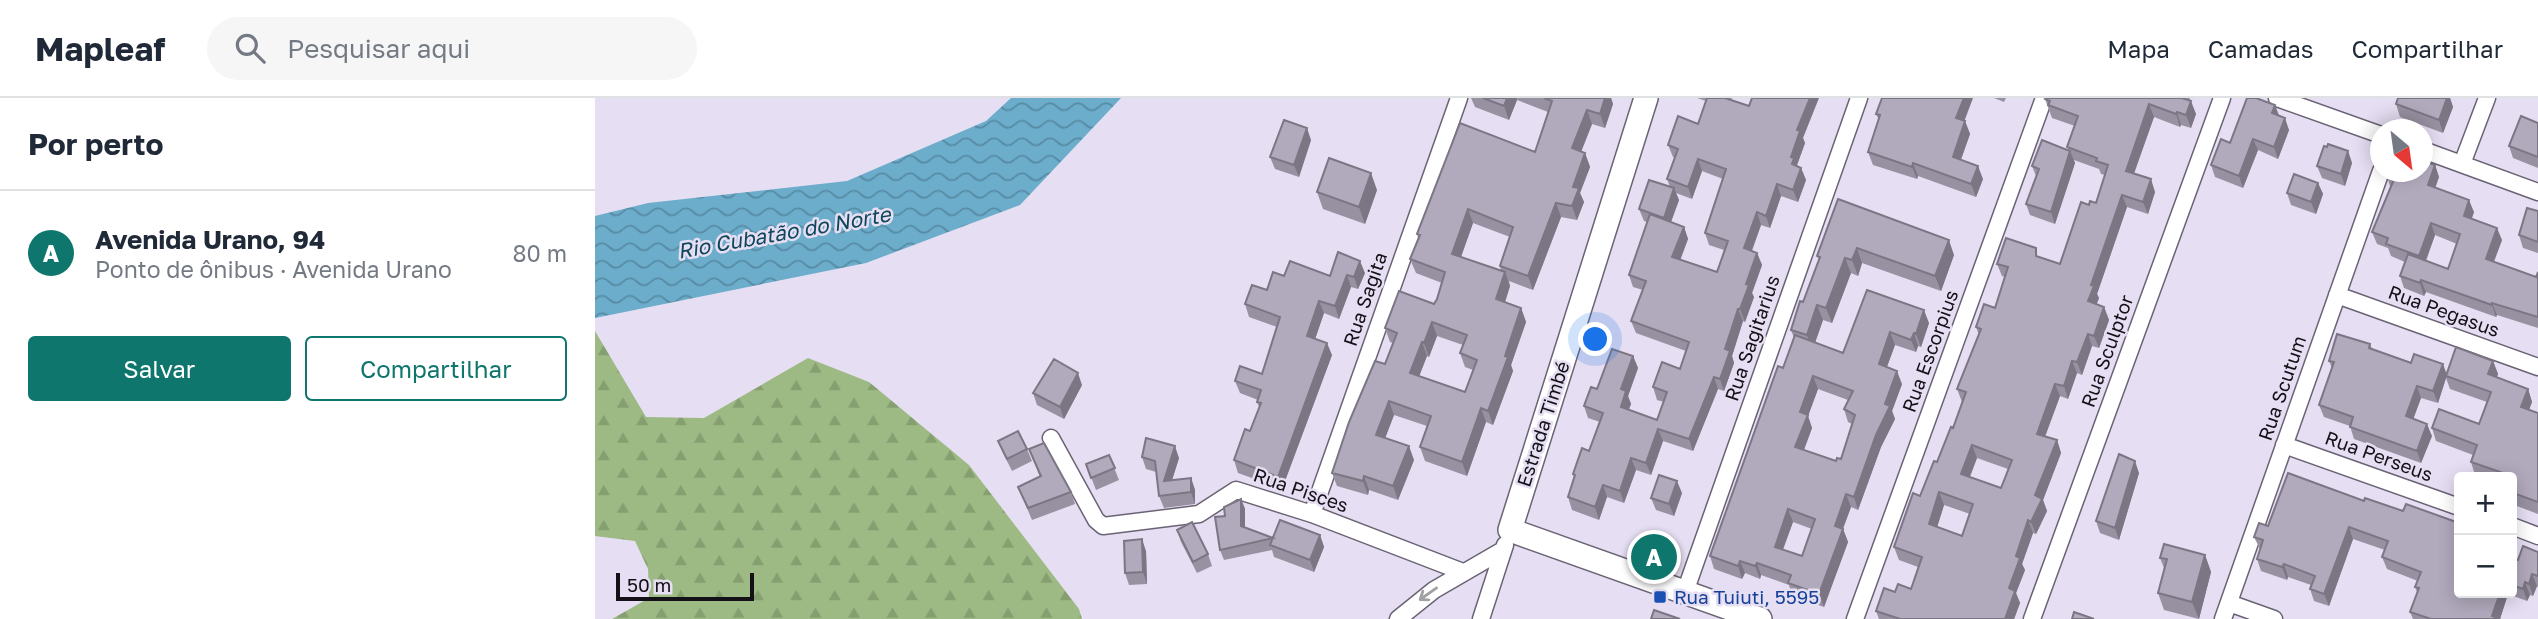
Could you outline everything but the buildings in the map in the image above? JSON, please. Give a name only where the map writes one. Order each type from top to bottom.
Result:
[{"type":"street","name":"Rua Sagita","points":[[1312,514],[1459,98]]},
{"type":"street","name":"Estrada Timbé","points":[[1506,540],[1646,98]]},
{"type":"street","name":"Rua Sagitarius","points":[[1685,592],[1859,98]]},
{"type":"street","name":"Rua Escorpius","points":[[1855,619],[2044,98]]},
{"type":"street","name":"Rua Sculptor","points":[[2032,619],[2222,98]]},
{"type":"street","points":[[2277,98],[2370,131]]},
{"type":"street","points":[[2462,164],[2487,98]]},
{"type":"street","points":[[2433,154],[2538,192]]},
{"type":"street","name":"Rua Scutum","points":[[2223,619],[2377,182]]},
{"type":"street","name":"Rua Pegasus","points":[[2337,295],[2538,367]]},
{"type":"street","name":"Rua Pisces","points":[[1051,438],[1096,520],[1103,526],[1199,514],[1236,491],[1312,514],[1463,572]]},
{"type":"street","name":"Rua Perseus","points":[[2284,445],[2454,506]]},
{"type":"street","points":[[2517,528],[2538,536]]},
{"type":"street","points":[[1398,619],[1434,590],[1506,540]]},
{"type":"street","points":[[1506,540],[1685,592],[1760,619]]},
{"type":"street","points":[[1481,619],[1506,540]]},
{"type":"street","points":[[2229,603],[2274,619]]},
{"type":"green space","points":[[595,331],[646,417],[704,418],[808,358],[869,382],[969,465],[1079,609],[1082,619],[612,619],[649,598],[648,569],[635,541],[595,536]]},
{"type":"water","name":"Rio Cubatão do Norte","points":[[1011,98],[1121,98],[1020,205],[866,263],[595,318],[595,216],[648,203],[847,181],[986,121]]},
{"type":"place","name":"Avenida Urano, 94","points":[[1654,557]]},
{"type":"place","name":"Rua Tuiuti, 5595","points":[[1660,597]]}]
